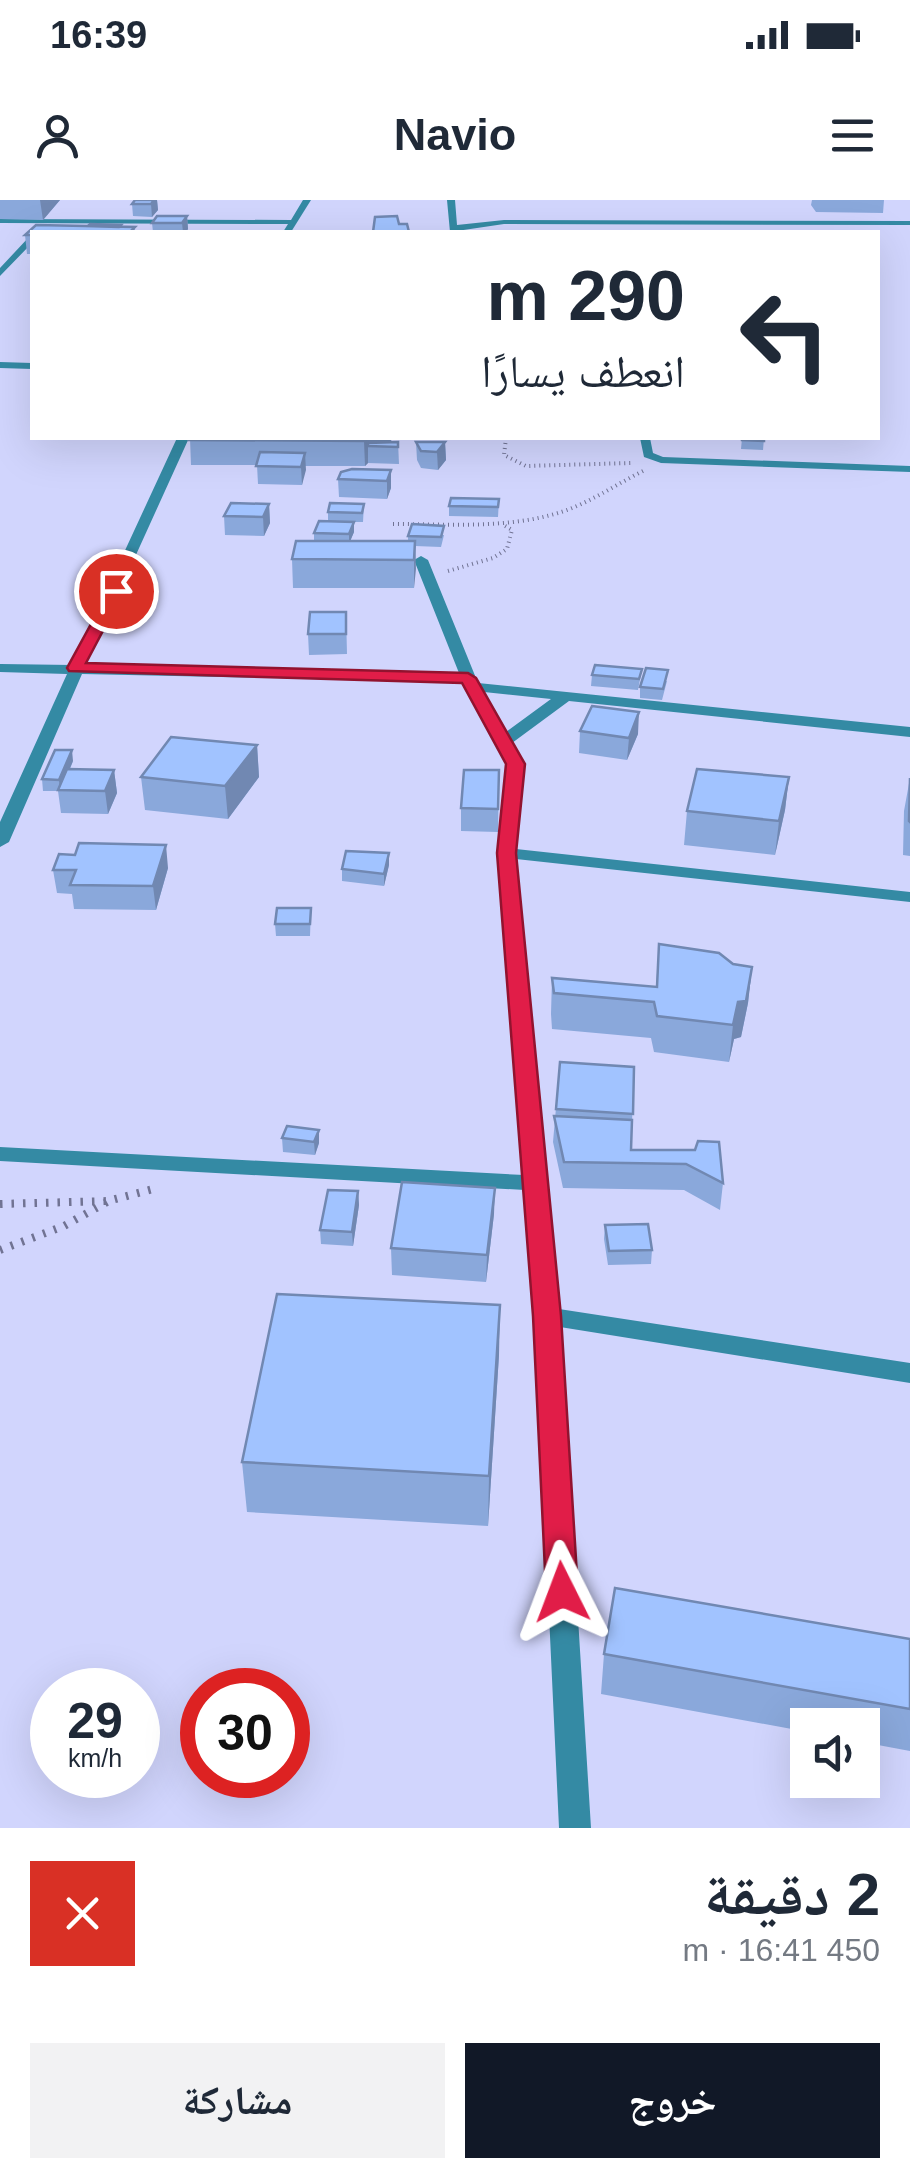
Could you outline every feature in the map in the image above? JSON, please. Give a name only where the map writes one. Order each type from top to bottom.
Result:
[{"type":"street","points":[[288,230],[307,200]]},
{"type":"street","points":[[451,200],[454,230],[504,222],[910,221]]},
{"type":"street","points":[[602,211],[605,222]]},
{"type":"street","points":[[894,213],[910,221]]},
{"type":"street","points":[[0,221],[52,218],[294,222]]},
{"type":"street","points":[[40,230],[52,218]]},
{"type":"street","points":[[0,273],[30,241]]},
{"type":"street","points":[[0,365],[30,366]]},
{"type":"street","points":[[0,842],[75,668],[107,613],[182,440]]},
{"type":"street","points":[[645,440],[648,455],[668,461],[910,469]]},
{"type":"street","points":[[425,570],[471,682],[516,764],[506,853],[547,1316],[575,1828]]},
{"type":"street","points":[[0,668],[471,682],[566,696],[910,732]]},
{"type":"street","points":[[503,742],[566,696]]},
{"type":"street","points":[[506,853],[910,898]]},
{"type":"street","points":[[0,1154],[535,1183]]},
{"type":"street","points":[[547,1316],[910,1373]]},
{"type":"path","points":[[506,440],[504,455],[526,466],[668,461]]},
{"type":"path","points":[[392,524],[503,524],[560,512],[668,461]]},
{"type":"path","points":[[425,570],[507,550],[512,530],[503,524]]},
{"type":"path","points":[[0,1250],[64,1226],[108,1202],[163,1186]]},
{"type":"path","points":[[0,1204],[108,1202]]},
{"type":"building","points":[[135,200],[154,200],[151,204],[132,204]]},
{"type":"building","points":[[157,216],[187,216],[182,223],[152,223]]},
{"type":"building","points":[[397,216],[399,224],[407,224],[408,230],[373,230],[375,217]]},
{"type":"building","points":[[90,224],[121,225],[88,226]]},
{"type":"building","points":[[36,225],[135,227],[132,230],[30,230]]},
{"type":"building","points":[[189,440],[365,440],[364,441]]},
{"type":"building","points":[[398,442],[398,447],[368,446],[368,443]]},
{"type":"building","points":[[416,442],[445,442],[437,452],[421,451]]},
{"type":"building","points":[[260,452],[305,453],[301,467],[256,466]]},
{"type":"building","points":[[391,470],[387,481],[338,479],[341,472]]},
{"type":"building","points":[[451,498],[499,499],[498,507],[449,506]]},
{"type":"building","points":[[231,503],[269,504],[263,517],[224,516]]},
{"type":"building","points":[[330,503],[364,504],[362,513],[328,512]]},
{"type":"building","points":[[319,521],[354,522],[349,534],[314,533]]},
{"type":"building","points":[[412,524],[444,526],[441,537],[408,536]]},
{"type":"building","points":[[296,541],[415,541],[414,560],[292,559]]},
{"type":"building","points":[[310,612],[346,612],[346,634],[308,634]]},
{"type":"building","points":[[595,665],[642,669],[639,679],[592,675]]},
{"type":"building","points":[[646,668],[668,670],[663,689],[640,687]]},
{"type":"building","points":[[592,706],[639,712],[629,738],[580,731]]},
{"type":"building","points":[[171,737],[257,745],[225,786],[141,777]]},
{"type":"building","points":[[55,750],[72,750],[59,780],[42,779]]},
{"type":"building","points":[[67,769],[114,770],[105,791],[58,790]]},
{"type":"building","points":[[697,769],[789,777],[779,821],[687,811]]},
{"type":"building","points":[[464,770],[499,770],[498,809],[461,808]]},
{"type":"building","points":[[79,843],[166,845],[153,886],[70,885],[76,870],[53,870],[59,854],[75,855]]},
{"type":"building","points":[[346,851],[389,853],[384,874],[342,869]]},
{"type":"building","points":[[277,908],[311,908],[310,924],[275,924]]},
{"type":"building","points":[[659,944],[719,953],[733,964],[752,967],[746,1001],[738,1002],[733,1025],[657,1016],[654,1002],[554,993],[552,978],[657,987]]},
{"type":"building","points":[[560,1062],[634,1067],[633,1114],[556,1109]]},
{"type":"building","points":[[554,1116],[632,1120],[631,1150],[695,1150],[698,1141],[719,1142],[723,1183],[686,1164],[564,1162]]},
{"type":"building","points":[[287,1126],[319,1130],[314,1142],[282,1138]]},
{"type":"building","points":[[402,1182],[495,1188],[487,1255],[391,1248]]},
{"type":"building","points":[[328,1190],[358,1191],[352,1232],[320,1230]]},
{"type":"building","points":[[648,1224],[652,1250],[609,1251],[605,1225]]},
{"type":"building","points":[[277,1294],[500,1305],[489,1476],[242,1462]]},
{"type":"building","points":[[615,1588],[910,1639],[910,1709],[604,1654]]},
{"type":"route","points":[[116,591],[75,668],[468,678],[516,764],[506,853],[547,1316],[562,1592]]}]
